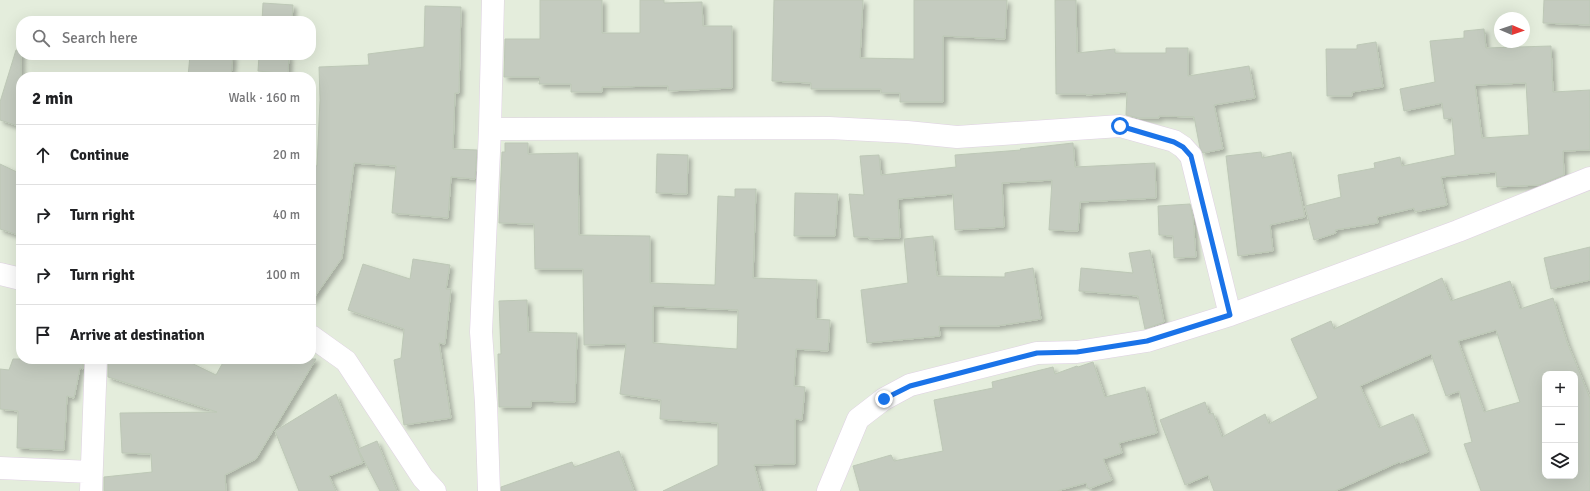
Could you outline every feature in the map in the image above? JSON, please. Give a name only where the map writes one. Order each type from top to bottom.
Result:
[{"type":"street","points":[[489,491],[486,403],[481,332],[490,129],[493,0]]},
{"type":"street","points":[[490,129],[829,128],[907,132],[957,137],[1120,126],[1174,142],[1183,147],[1191,156],[1230,315]]},
{"type":"street","points":[[828,491],[858,419],[884,399],[910,386],[1037,353],[1077,352],[1147,341],[1230,315],[1458,231],[1590,178]]},
{"type":"street","points":[[0,274],[16,278]]},
{"type":"street","points":[[316,340],[346,361],[423,478],[435,491]]},
{"type":"street","points":[[0,468],[91,482],[96,364]]},
{"type":"building","points":[[540,0],[602,0],[602,33],[640,33],[640,0],[664,0],[664,3],[702,2],[703,26],[732,26],[732,88],[668,91],[668,86],[602,87],[602,92],[571,92],[571,84],[539,84],[540,77],[504,77],[505,39],[540,39]]},
{"type":"building","points":[[774,0],[863,0],[860,58],[914,59],[914,0],[1007,0],[1005,39],[943,36],[943,102],[900,102],[900,93],[881,93],[881,89],[811,89],[811,83],[772,81]]},
{"type":"building","points":[[1055,0],[1076,0],[1077,53],[1115,49],[1115,53],[1166,53],[1166,48],[1188,48],[1188,76],[1249,66],[1255,98],[1214,105],[1223,149],[1203,153],[1200,148],[1194,117],[1159,116],[1159,118],[1139,118],[1126,115],[1127,92],[1086,95],[1056,94]]},
{"type":"building","points":[[1544,0],[1590,0],[1590,25],[1543,23]]},
{"type":"building","points":[[263,3],[293,5],[292,16],[262,16]]},
{"type":"building","points":[[425,6],[461,7],[459,93],[455,93],[453,149],[477,150],[475,179],[451,177],[448,218],[392,213],[396,166],[354,163],[342,258],[316,295],[316,166],[320,100],[319,67],[369,65],[368,54],[424,47]]},
{"type":"building","points":[[1484,29],[1486,48],[1530,48],[1530,47],[1551,46],[1553,92],[1590,90],[1590,150],[1563,151],[1564,175],[1539,185],[1497,187],[1496,172],[1441,177],[1447,205],[1415,212],[1414,208],[1377,217],[1378,223],[1335,230],[1336,233],[1314,240],[1305,206],[1341,197],[1338,175],[1375,168],[1374,163],[1400,157],[1402,166],[1455,155],[1452,118],[1444,119],[1442,103],[1404,111],[1400,89],[1435,82],[1430,41],[1464,38],[1464,31]],"holes":[[[1526,83],[1529,135],[1482,138],[1475,85]]]},
{"type":"building","points":[[1376,42],[1383,87],[1352,92],[1352,96],[1327,96],[1326,49],[1357,49],[1357,45]]},
{"type":"building","points":[[16,50],[16,60],[21,60],[21,72],[16,72],[16,125],[0,120],[0,102]]},
{"type":"building","points":[[190,60],[233,60],[231,72],[188,72]]},
{"type":"building","points":[[259,60],[289,60],[288,72],[258,71]]},
{"type":"building","points":[[505,143],[528,143],[528,154],[578,153],[579,235],[650,236],[650,283],[715,285],[718,196],[735,197],[735,189],[756,189],[753,278],[817,280],[816,319],[830,320],[828,351],[796,349],[794,386],[805,387],[802,420],[795,419],[795,464],[754,465],[761,491],[663,491],[718,465],[718,423],[660,419],[661,400],[620,394],[626,344],[584,345],[583,269],[535,269],[534,224],[499,223],[502,152],[505,152]],"holes":[[[653,306],[738,310],[737,349],[653,343]]]},
{"type":"building","points":[[1073,143],[1075,167],[1155,163],[1156,198],[1080,202],[1078,231],[1049,230],[1052,180],[1002,183],[1004,227],[955,230],[953,194],[898,199],[900,238],[869,239],[869,237],[854,237],[849,194],[864,195],[860,156],[879,155],[881,175],[956,167],[955,155],[1021,150],[1020,149]]},
{"type":"building","points":[[1261,152],[1262,158],[1291,152],[1305,217],[1270,225],[1273,251],[1238,256],[1226,156]]},
{"type":"building","points":[[657,154],[688,155],[687,194],[656,193]]},
{"type":"building","points":[[0,164],[16,172],[16,234],[0,229]]},
{"type":"building","points":[[795,193],[838,194],[835,236],[794,236]]},
{"type":"building","points":[[1190,204],[1193,218],[1196,257],[1174,258],[1173,236],[1159,235],[1158,206]]},
{"type":"building","points":[[933,236],[937,276],[1005,277],[1005,273],[1033,268],[1041,319],[997,326],[939,326],[940,336],[867,343],[861,290],[908,283],[904,239]]},
{"type":"building","points":[[1590,247],[1590,280],[1551,289],[1544,258]]},
{"type":"building","points":[[1150,250],[1164,322],[1145,329],[1138,296],[1079,291],[1081,268],[1133,273],[1129,253]]},
{"type":"building","points":[[413,259],[450,265],[446,289],[451,289],[445,344],[439,343],[451,418],[404,425],[394,360],[401,358],[404,329],[348,310],[363,264],[410,279]]},
{"type":"building","points":[[1442,278],[1451,301],[1510,281],[1520,309],[1553,298],[1567,342],[1590,398],[1590,491],[1481,491],[1464,444],[1472,442],[1459,391],[1446,396],[1431,354],[1360,386],[1379,428],[1413,414],[1428,452],[1400,463],[1399,462],[1335,491],[1214,491],[1208,475],[1185,485],[1160,420],[1205,402],[1209,414],[1213,413],[1222,437],[1265,414],[1269,424],[1318,398],[1291,339],[1331,321],[1334,329]],"holes":[[[1496,330],[1520,402],[1484,412],[1458,341]]]},
{"type":"building","points":[[527,300],[528,332],[577,333],[575,402],[531,401],[531,407],[499,407],[498,354],[501,354],[499,301]]},
{"type":"building","points":[[13,359],[16,359],[16,364],[83,364],[83,369],[80,368],[74,398],[67,396],[64,450],[17,448],[18,411],[0,409],[0,369],[9,370]]},
{"type":"building","points":[[1093,362],[1105,397],[1145,387],[1157,433],[1119,443],[1122,453],[1103,459],[1112,480],[1088,489],[1086,483],[1057,491],[860,491],[853,466],[891,455],[894,461],[943,451],[934,400],[993,388],[992,382],[1053,367],[1055,374]]},
{"type":"building","points":[[108,364],[193,364],[216,375],[222,364],[313,364],[256,459],[225,475],[226,491],[104,491],[104,477],[152,472],[151,454],[122,453],[120,413],[217,412],[108,377]]},
{"type":"building","points":[[336,394],[363,463],[329,476],[336,491],[299,491],[275,431]]},
{"type":"building","points":[[377,441],[397,491],[380,491],[358,449]]},
{"type":"building","points":[[619,451],[634,491],[501,491],[501,487],[572,462],[574,467]]},
{"type":"route","points":[[884,399],[910,386],[1037,353],[1077,352],[1147,341],[1230,315],[1191,156],[1183,147],[1174,142],[1120,126]]}]
